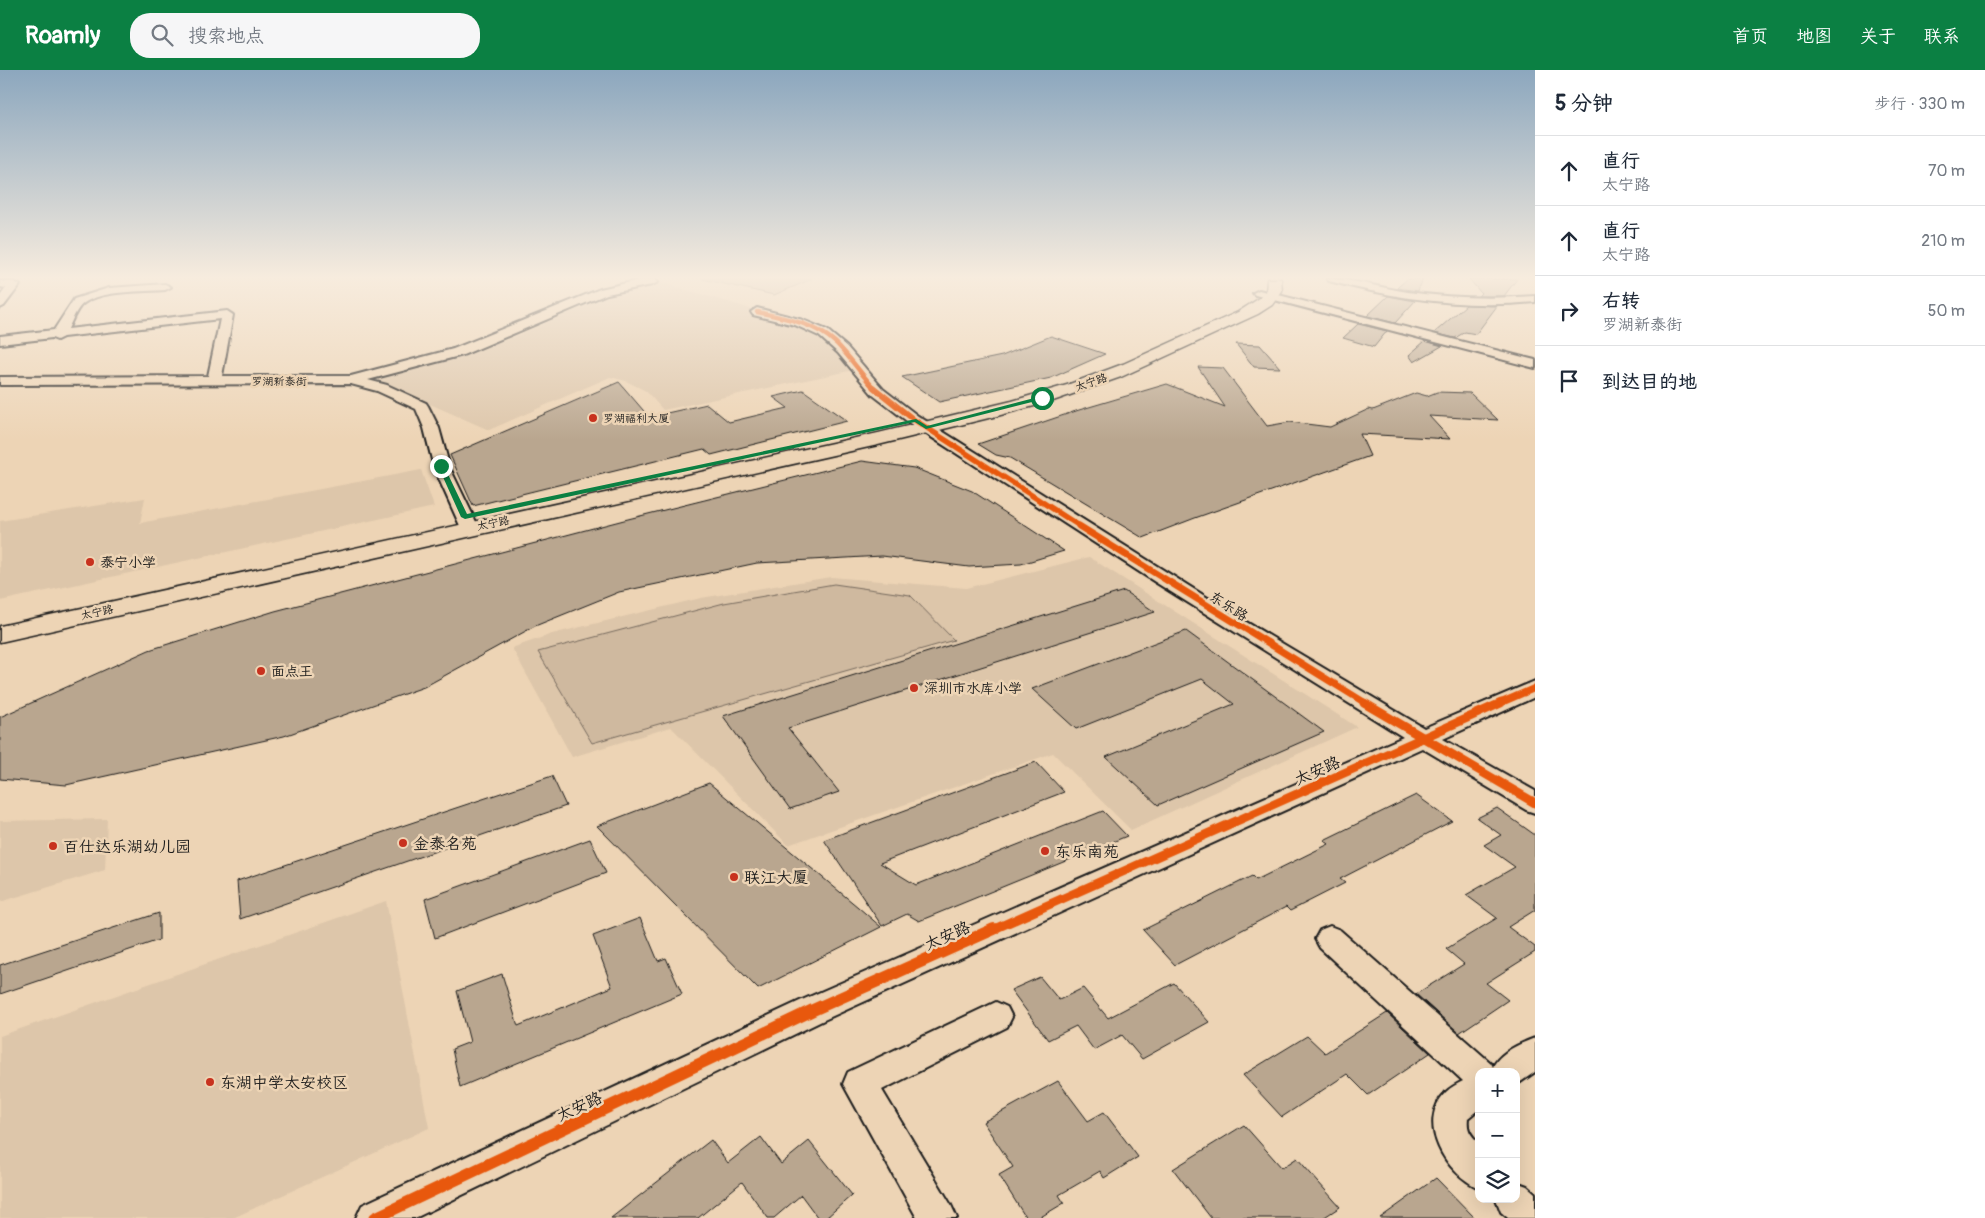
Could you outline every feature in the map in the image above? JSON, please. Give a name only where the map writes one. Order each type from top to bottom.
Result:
[{"type":"main road","name":"太宁路","points":[[0,620],[468,523],[921,424],[998,410],[1100,380],[1207,333]]},
{"type":"main road","name":"太宁路","points":[[0,634],[468,523]]},
{"type":"street","points":[[0,340],[85,333]]},
{"type":"street","points":[[214,381],[224,333]]},
{"type":"street","points":[[351,380],[458,352],[504,333]]},
{"type":"street","name":"东乐路","points":[[820,333],[830,338],[888,401],[921,424],[1158,576],[1421,739],[1535,804]]},
{"type":"street","points":[[1426,333],[1535,364]]},
{"type":"street","name":"罗湖新泰街","points":[[0,381],[351,380],[382,388],[421,406],[434,436],[441,466],[468,523]]},
{"type":"street","name":"太安路","points":[[375,1218],[814,1010],[1535,688]]},
{"type":"street","points":[[1330,939],[1475,1070]]},
{"type":"street","points":[[938,1218],[860,1084],[996,1017]]},
{"type":"street","points":[[1513,1068],[1535,1053]]},
{"type":"street","points":[[1475,1093],[1457,1104],[1451,1115],[1451,1131],[1458,1148],[1475,1166]]},
{"type":"street","points":[[1519,1203],[1535,1217]]},
{"type":"shaded area","points":[[524,333],[816,333],[820,334],[854,370],[663,410],[646,391],[626,381],[610,377],[489,430],[373,379],[395,375]]},
{"type":"shaded area","name":"泰宁小学","points":[[421,470],[434,507],[0,601],[0,521],[145,498],[140,523]]},
{"type":"shaded area","name":"深圳市水库小学","points":[[1089,557],[1357,727],[1131,830],[1053,753],[788,845],[671,727],[572,757],[512,648],[552,634],[701,598],[831,577],[966,588]]},
{"type":"shaded area","points":[[834,584],[910,595],[954,640],[592,743],[538,652],[724,603]]},
{"type":"shaded area","name":"百仕达乐湖幼儿园","points":[[107,819],[105,870],[0,902],[0,821]]},
{"type":"shaded area","name":"东湖中学太安校区","points":[[386,901],[429,1128],[233,1218],[0,1218],[0,1036]]},
{"type":"building","points":[[1349,333],[1386,333],[1374,347],[1343,338]]},
{"type":"building","points":[[1434,333],[1464,333],[1455,338]]},
{"type":"building","points":[[1051,336],[1105,354],[1051,378],[939,402],[902,377],[1002,356]]},
{"type":"building","points":[[1425,341],[1442,346],[1414,362],[1409,355]]},
{"type":"building","points":[[1236,344],[1260,345],[1280,368],[1254,367]]},
{"type":"building","points":[[1198,367],[1223,368],[1267,426],[1290,422],[1330,427],[1369,409],[1373,410],[1416,393],[1427,396],[1437,392],[1470,393],[1498,420],[1429,416],[1450,439],[1360,434],[1370,456],[1143,538],[1010,458],[996,455],[978,444],[1079,410],[1167,384],[1225,407]]},
{"type":"building","name":"罗湖福利大厦","points":[[619,382],[649,417],[707,404],[729,422],[788,408],[773,397],[803,390],[847,421],[711,455],[704,449],[473,506],[450,455]]},
{"type":"building","points":[[862,461],[914,468],[972,491],[1064,551],[1021,564],[969,567],[882,556],[757,563],[619,592],[535,626],[424,687],[284,736],[66,785],[0,779],[0,717],[149,650],[275,611],[624,520]]},
{"type":"building","points":[[1124,591],[1155,612],[788,728],[839,792],[790,809],[723,716]]},
{"type":"building","points":[[1186,631],[1324,732],[1158,805],[1106,757],[1234,704],[1202,679],[1076,729],[1032,689]]},
{"type":"building","name":"东乐南苑","points":[[1036,762],[1064,792],[880,863],[916,885],[1103,811],[1127,836],[919,921],[907,914],[882,926],[824,840]]},
{"type":"building","name":"金泰名苑","points":[[552,776],[566,806],[240,919],[237,881]]},
{"type":"building","name":"联江大厦","points":[[709,783],[881,927],[758,989],[597,826]]},
{"type":"building","points":[[1416,795],[1452,821],[1340,879],[1345,883],[1290,911],[1286,907],[1175,965],[1143,930],[1252,876],[1256,880],[1329,844],[1324,840]]},
{"type":"building","points":[[1497,808],[1535,835],[1535,910],[1508,927],[1535,947],[1535,952],[1486,983],[1508,1000],[1459,1033],[1416,994],[1464,964],[1446,949],[1497,918],[1466,895],[1515,867],[1484,845],[1501,835],[1477,818]]},
{"type":"building","points":[[590,839],[606,873],[435,938],[425,899]]},
{"type":"building","points":[[159,913],[159,940],[0,994],[0,965]]},
{"type":"building","points":[[640,918],[658,961],[666,958],[682,994],[460,1087],[452,1049],[470,1042],[457,991],[502,974],[518,1026],[612,987],[593,936]]},
{"type":"building","points":[[1040,977],[1059,1000],[1083,988],[1108,1018],[1174,983],[1209,1022],[1142,1059],[1122,1035],[1094,1050],[1076,1026],[1048,1040],[1011,990]]},
{"type":"building","points":[[1387,1013],[1430,1053],[1368,1095],[1347,1074],[1282,1117],[1243,1075],[1307,1036],[1325,1053]]},
{"type":"building","points":[[1058,1081],[1088,1121],[1104,1112],[1138,1157],[1104,1178],[1100,1171],[1059,1195],[1064,1203],[1039,1218],[1026,1218],[999,1175],[1013,1167],[983,1122]]},
{"type":"building","points":[[1244,1125],[1282,1168],[1297,1158],[1340,1207],[1323,1218],[1211,1218],[1173,1169]]},
{"type":"building","points":[[761,1137],[781,1164],[809,1141],[852,1195],[826,1218],[818,1218],[801,1195],[774,1218],[768,1218],[742,1182],[698,1218],[611,1218],[711,1140],[728,1163]]},
{"type":"building","points":[[1436,1178],[1475,1218],[1380,1218]]},
{"type":"cycle path","points":[[822,333],[837,344],[878,392],[913,419],[1235,624],[1384,715],[1535,803]]},
{"type":"cycle path","points":[[375,1218],[813,1010],[1535,688]]},
{"type":"place","name":"罗湖福利大厦","points":[[593,418]]},
{"type":"place","name":"泰宁小学","points":[[90,562]]},
{"type":"place","name":"面点王","points":[[261,671]]},
{"type":"place","name":"深圳市水库小学","points":[[914,688]]},
{"type":"place","name":"金泰名苑","points":[[403,843]]},
{"type":"place","name":"百仕达乐湖幼儿园","points":[[53,846]]},
{"type":"place","name":"东乐南苑","points":[[1045,851]]},
{"type":"place","name":"联江大厦","points":[[734,877]]},
{"type":"place","name":"东湖中学太安校区","points":[[210,1082]]},
{"type":"route","points":[[441,466],[465,517],[916,420],[926,428],[1042,398]]}]
